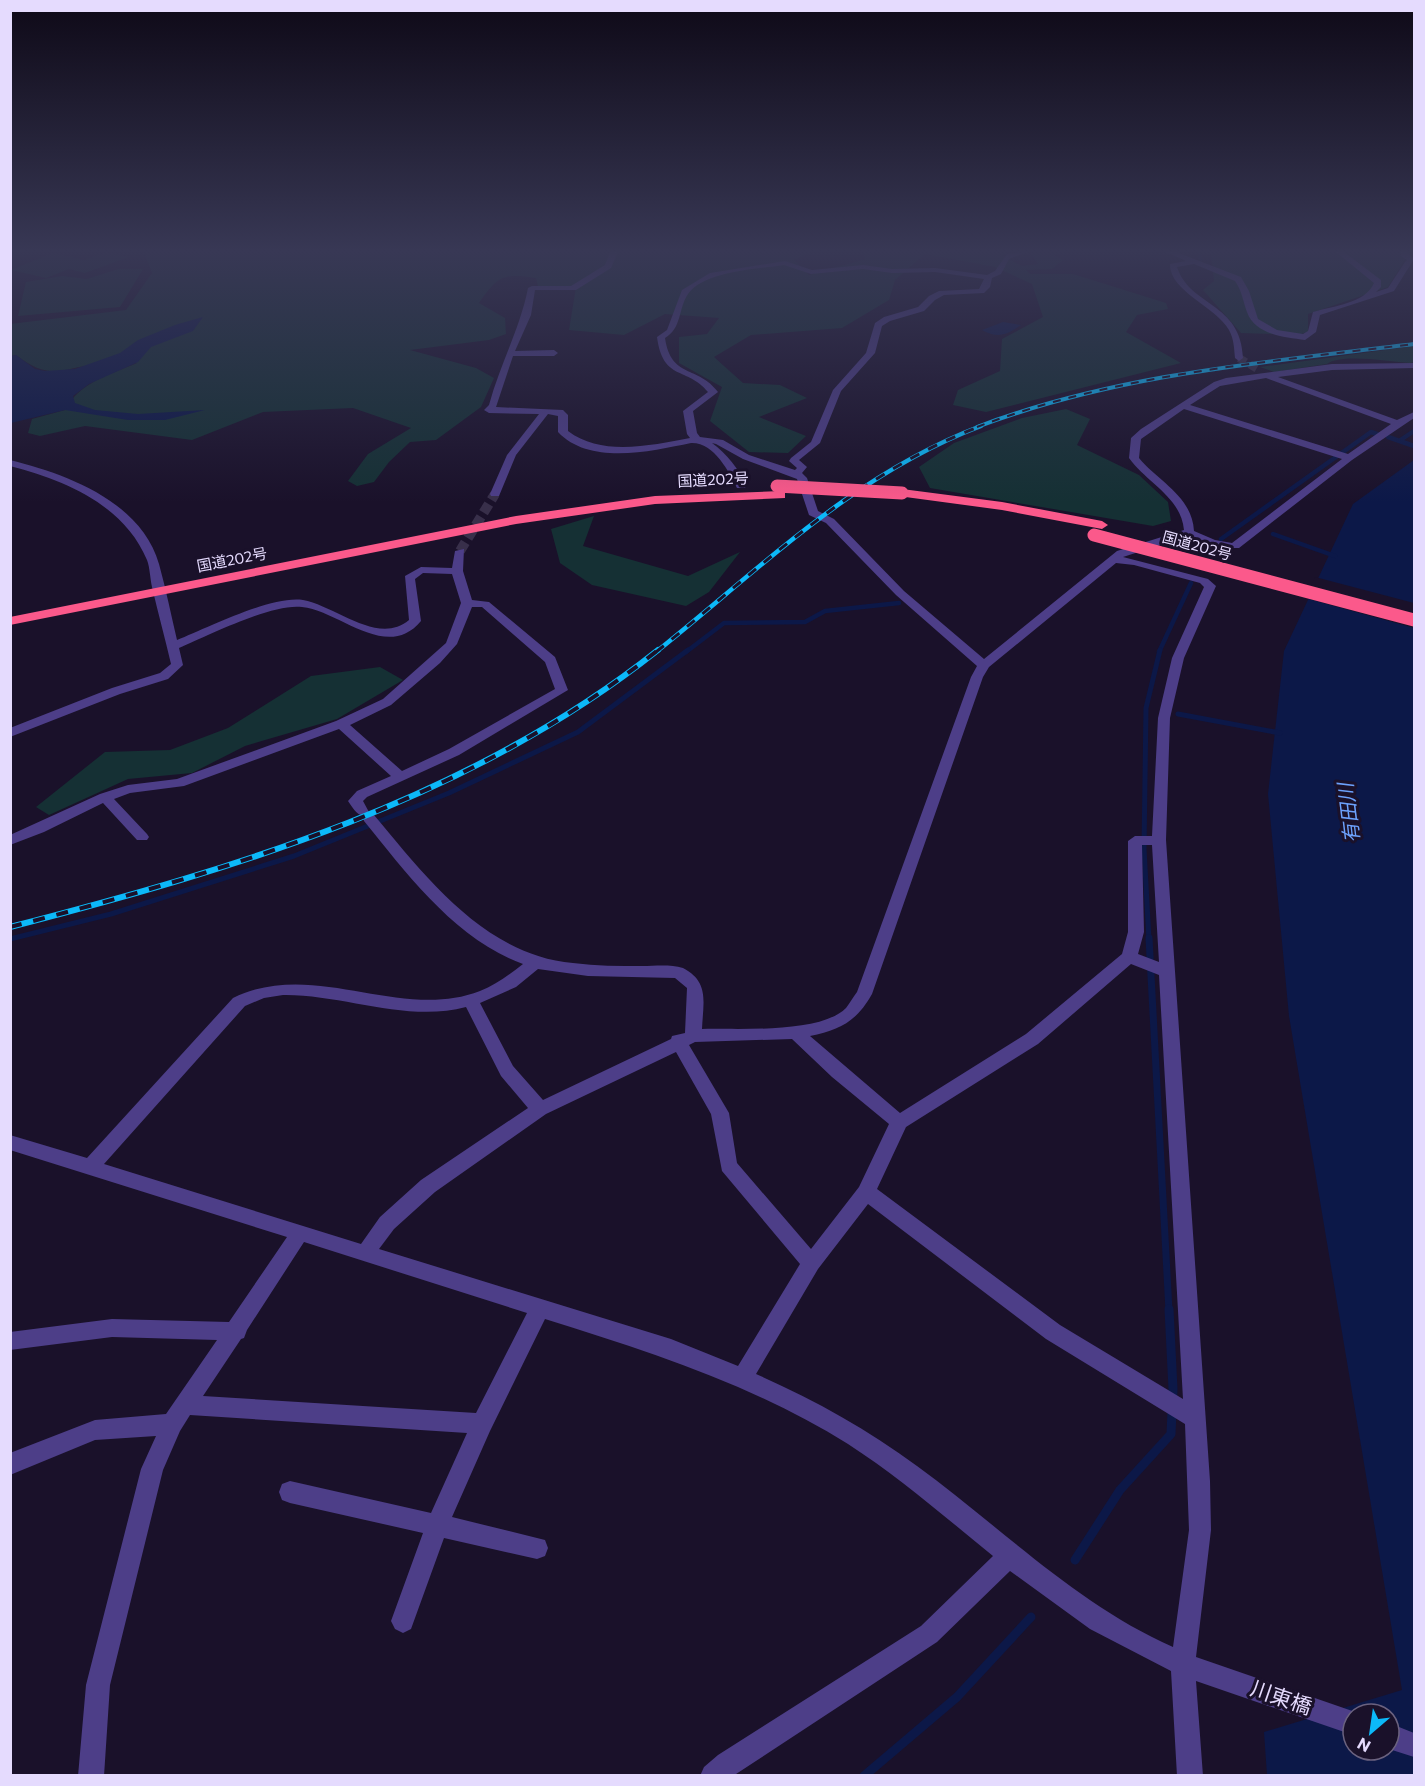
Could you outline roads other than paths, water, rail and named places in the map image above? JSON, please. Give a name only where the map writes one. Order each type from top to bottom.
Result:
[{"type":"highway","name":"国道202号","points":[[10,621],[157,585],[588,497],[741,486],[902,497],[1098,530],[1414,609]]},
{"type":"highway","name":"国道202号","points":[[10,609],[605,505],[779,490]]},
{"type":"highway","name":"国道202号","points":[[1098,530],[1414,620]]},
{"type":"street","points":[[518,335],[509,354],[493,405],[489,410],[560,412],[563,432],[581,444],[620,448],[698,440],[724,441],[747,457],[797,474],[802,478],[813,513],[830,521],[900,593],[984,665]]},
{"type":"street","points":[[664,335],[661,337],[667,360],[684,373],[710,386],[713,392],[709,398],[692,405],[688,411],[692,434],[717,452],[734,469],[741,486]]},
{"type":"street","points":[[797,474],[802,467],[794,461],[796,456],[817,442],[824,421],[836,400],[837,390],[866,362],[875,345],[876,335]]},
{"type":"street","points":[[1237,335],[1241,344],[1239,358]]},
{"type":"street","points":[[1291,335],[1308,335]]},
{"type":"street","points":[[509,354],[554,354]]},
{"type":"street","points":[[1189,532],[1190,523],[1178,501],[1134,458],[1136,438],[1217,384],[1263,373],[1414,365]]},
{"type":"street","points":[[1263,373],[1398,423]]},
{"type":"street","points":[[1183,406],[1349,458]]},
{"type":"street","points":[[495,494],[503,470],[515,450],[540,422],[545,412]]},
{"type":"street","points":[[365,1254],[387,1223],[428,1186],[540,1108],[686,1039],[796,1034],[825,1027],[851,1013],[864,994],[974,686],[984,665],[1121,553],[1189,532],[1199,538],[1226,547],[1235,546],[1349,458],[1414,414]]},
{"type":"street","points":[[10,463],[52,476],[115,508],[138,534],[153,562],[177,665],[164,676],[14,727]]},
{"type":"street","points":[[10,840],[39,829],[105,797],[128,789],[179,783],[341,724],[387,702],[451,644],[467,603],[457,571],[460,551]]},
{"type":"street","points":[[1113,559],[1135,562],[1204,581],[1210,586],[1178,658],[1164,718],[1159,840],[1200,1530],[1183,1664],[1190,1776]]},
{"type":"street","points":[[172,646],[278,606],[298,603],[374,632],[401,632],[415,621],[409,578],[421,570],[457,571]]},
{"type":"street","points":[[467,603],[485,604],[551,660],[562,690],[454,752],[362,794],[355,801],[432,891],[501,950],[535,963],[579,969],[676,972],[687,977],[695,987],[686,1039],[720,1113],[728,1166],[810,1263]]},
{"type":"street","points":[[341,724],[401,777]]},
{"type":"street","points":[[105,797],[142,837]]},
{"type":"street","points":[[744,1376],[810,1263],[841,1227],[866,1192],[899,1122],[1032,1039],[1129,957],[1136,932],[1135,841],[1159,840]]},
{"type":"street","points":[[1129,957],[1167,972]]},
{"type":"street","points":[[90,1167],[240,1002],[251,995],[286,987],[438,1007],[471,1002],[515,981],[535,963]]},
{"type":"street","points":[[471,1002],[507,1071],[540,1108]]},
{"type":"street","points":[[796,1034],[899,1122]]},
{"type":"street","name":"川東橋","points":[[10,1142],[671,1349],[744,1376],[834,1422],[910,1475],[1061,1596],[1128,1638],[1183,1664],[1341,1720]]},
{"type":"street","points":[[866,1192],[1053,1332],[1193,1417]]},
{"type":"street","points":[[91,1776],[98,1685],[152,1469],[179,1414],[300,1233]]},
{"type":"street","points":[[403,1621],[437,1525],[482,1424],[539,1309]]},
{"type":"street","points":[[10,1341],[112,1328],[237,1330]]},
{"type":"street","points":[[10,1464],[95,1430],[179,1414],[482,1424]]},
{"type":"street","points":[[290,1492],[537,1548]]},
{"type":"street","points":[[713,1776],[727,1764],[929,1634],[1010,1556]]},
{"type":"water","points":[[149,335],[182,335],[151,347],[138,362],[89,384],[73,396],[75,403],[95,410],[138,414],[205,410],[165,420],[128,420],[65,410],[11,423],[11,356],[16,355],[35,369],[45,371],[75,369],[120,353],[138,340]]},
{"type":"water","name":"有田川","points":[[1414,460],[1414,1775],[1267,1775],[1264,1732],[1341,1709],[1341,1762],[1401,1762],[1401,1702],[1363,1702],[1402,1690],[1289,1016],[1268,794],[1284,651],[1353,504]]},
{"type":"waterway","points":[[1399,441],[1414,431]]},
{"type":"waterway","points":[[1221,539],[1371,432],[1377,434]]},
{"type":"waterway","points":[[1388,437],[1399,441]]},
{"type":"waterway","points":[[1399,441],[1414,446]]},
{"type":"waterway","points":[[1273,534],[1335,556]]},
{"type":"waterway","points":[[1159,652],[1191,583]]},
{"type":"waterway","points":[[686,652],[724,623],[805,622],[825,611],[899,603]]},
{"type":"waterway","points":[[10,939],[111,914],[294,856],[449,793],[578,732],[688,650]]},
{"type":"waterway","points":[[1149,940],[1144,849],[1146,708],[1160,650]]},
{"type":"waterway","points":[[1178,714],[1280,733]]},
{"type":"waterway","points":[[1149,938],[1169,1311]]},
{"type":"waterway","points":[[1075,1560],[1120,1490],[1171,1434],[1173,1389],[1169,1309]]},
{"type":"waterway","points":[[864,1776],[957,1697],[1031,1617]]},
{"type":"tunnel","points":[[1239,358],[1259,370]]},
{"type":"tunnel","points":[[460,551],[495,494]]},
{"type":"railway","points":[[977,427],[1083,394],[1138,382],[1248,364],[1414,344]]},
{"type":"railway","points":[[656,652],[771,556],[850,496],[935,446],[981,426]]},
{"type":"railway","points":[[10,927],[181,880],[266,853],[431,788],[510,748],[586,702],[658,650]]}]
